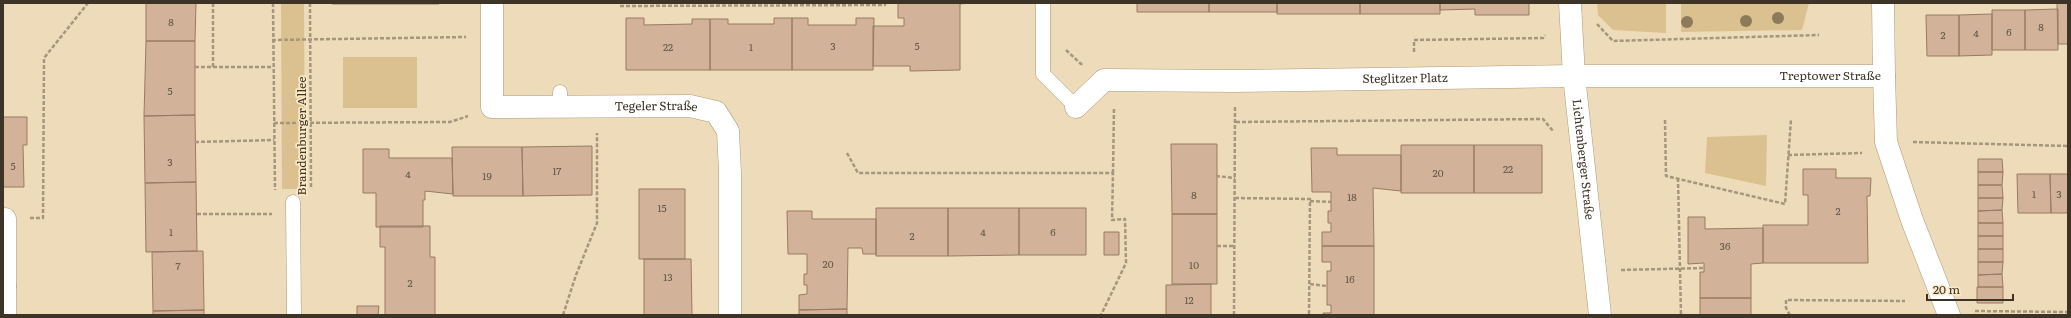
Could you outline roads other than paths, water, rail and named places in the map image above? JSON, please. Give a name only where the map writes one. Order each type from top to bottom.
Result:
[{"type":"street","name":"Tegeler Straße","points":[[492,3],[492,107],[560,100],[597,108],[690,106],[716,112],[728,131],[730,173],[730,315]]},
{"type":"street","name":"Lichtenberger Straße","points":[[1570,3],[1574,76],[1600,315]]},
{"type":"street","points":[[1883,3],[1884,76]]},
{"type":"street","name":"Steglitzer Platz","points":[[1076,107],[1104,80],[1235,81],[1574,76]]},
{"type":"street","name":"Treptower Straße","points":[[1574,76],[1884,76],[1888,147],[1912,220],[1948,313]]},
{"type":"street","points":[[5,219],[5,315]]},
{"type":"lane","points":[[1043,3],[1043,74],[1076,107]]},
{"type":"lane","points":[[293,208],[294,315]]}]
